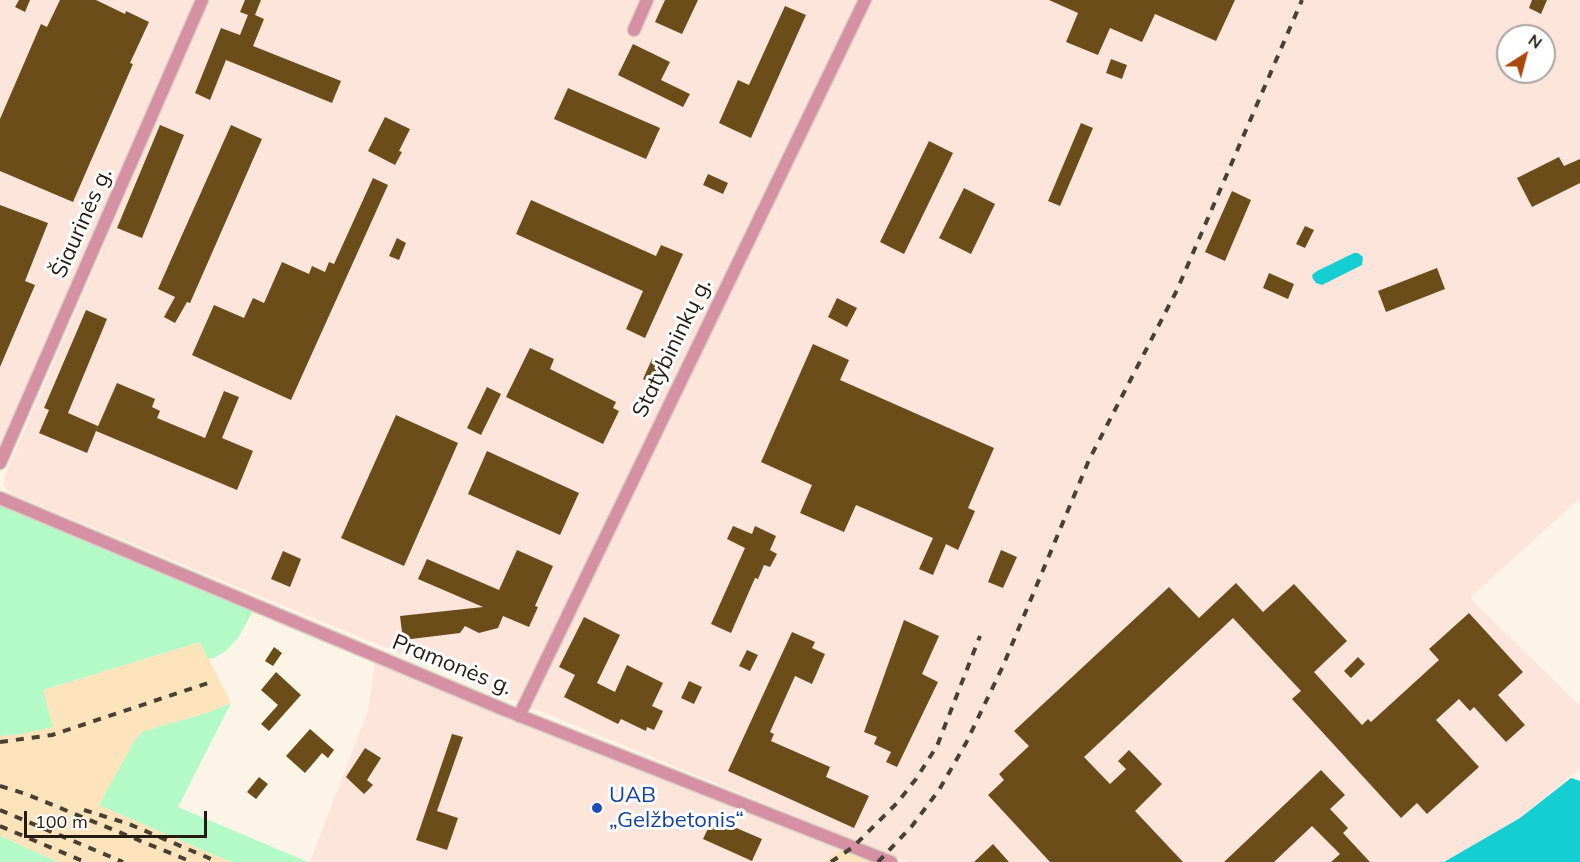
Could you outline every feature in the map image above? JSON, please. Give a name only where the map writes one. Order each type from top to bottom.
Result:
[{"type":"street","name":"Šiaurinės g.","points":[[0,463],[202,0]]},
{"type":"street","points":[[634,30],[647,0]]},
{"type":"street","name":"Statybininkų g.","points":[[519,716],[865,0]]},
{"type":"street","name":"Pramonės g.","points":[[0,498],[519,716],[891,862]]},
{"type":"shaded area","points":[[0,0],[195,0],[0,445]]},
{"type":"shaded area","points":[[209,0],[1580,0],[1580,498],[1470,598],[1580,706],[1580,768],[1520,818],[1444,862],[908,862],[11,494],[4,486],[4,478]]},
{"type":"shaded area","points":[[200,642],[231,703],[207,713],[144,731],[99,805],[231,862],[58,862],[0,836],[0,736],[21,734],[43,690]]},
{"type":"shaded area","points":[[375,663],[839,850],[823,862],[310,862],[368,710]]},
{"type":"shaded area","points":[[839,850],[872,862],[823,862]]},
{"type":"green space","points":[[0,504],[253,611],[238,638],[226,651],[214,658],[208,659],[200,642],[43,690],[53,727],[0,736]]},
{"type":"green space","points":[[231,703],[178,807],[308,862],[231,862],[99,805],[136,738],[144,731],[207,713]]},
{"type":"green space","points":[[0,836],[58,862],[0,862]]},
{"type":"water","points":[[1354,253],[1363,257],[1362,265],[1322,285],[1313,279],[1312,275],[1317,271]]},
{"type":"water","points":[[1571,778],[1580,781],[1580,862],[1444,862],[1520,818]]},
{"type":"building","points":[[19,0],[30,0],[25,12],[15,7]]},
{"type":"building","points":[[60,0],[96,0],[125,14],[126,11],[149,22],[73,202],[0,171],[0,119],[41,24],[47,27]]},
{"type":"building","points":[[245,0],[261,0],[255,15],[264,19],[253,46],[341,81],[332,103],[226,60],[210,100],[195,93],[221,28],[240,35],[248,15],[240,12]]},
{"type":"building","points":[[665,0],[698,0],[682,34],[655,22]]},
{"type":"building","points":[[1049,0],[1235,0],[1216,41],[1155,14],[1142,42],[1110,28],[1098,55],[1066,42],[1078,13]]},
{"type":"building","points":[[1532,0],[1547,0],[1541,14],[1529,8]]},
{"type":"building","points":[[785,6],[806,15],[751,138],[719,123],[738,80],[749,85]]},
{"type":"building","points":[[633,44],[670,62],[661,80],[690,94],[683,107],[618,75]]},
{"type":"building","points":[[1111,59],[1127,65],[1122,79],[1106,73]]},
{"type":"building","points":[[568,88],[660,128],[646,159],[554,119]]},
{"type":"building","points":[[385,117],[410,129],[395,165],[368,151]]},
{"type":"building","points":[[1081,123],[1093,128],[1060,206],[1048,201]]},
{"type":"building","points":[[160,125],[184,135],[142,238],[117,228]]},
{"type":"building","points":[[231,125],[262,139],[190,303],[187,302],[175,323],[164,317],[175,297],[158,289]]},
{"type":"building","points":[[929,141],[953,153],[904,254],[880,242]]},
{"type":"building","points":[[1559,157],[1564,166],[1580,159],[1580,183],[1532,207],[1517,178]]},
{"type":"building","points":[[708,174],[728,183],[723,194],[703,185]]},
{"type":"building","points":[[373,178],[388,185],[291,400],[192,355],[214,305],[244,318],[253,298],[264,303],[282,262],[309,274],[312,266],[325,272],[329,262],[334,264]]},
{"type":"building","points":[[964,188],[995,204],[971,254],[939,238]]},
{"type":"building","points":[[1232,191],[1251,200],[1225,261],[1205,252]]},
{"type":"building","points":[[531,200],[656,256],[661,245],[683,254],[645,338],[626,329],[643,291],[516,234]]},
{"type":"building","points":[[0,205],[48,223],[25,281],[35,285],[0,367]]},
{"type":"building","points":[[1305,226],[1314,230],[1305,248],[1296,244]]},
{"type":"building","points":[[397,238],[406,243],[399,260],[389,256]]},
{"type":"building","points":[[1437,268],[1445,289],[1386,312],[1378,291]]},
{"type":"building","points":[[1269,273],[1294,284],[1288,299],[1263,288]]},
{"type":"building","points":[[837,298],[857,308],[847,327],[828,317]]},
{"type":"building","points":[[86,310],[107,319],[68,413],[98,426],[87,453],[39,433],[49,410],[44,408]]},
{"type":"building","points":[[813,344],[849,360],[840,380],[994,448],[968,508],[975,511],[958,550],[946,544],[933,575],[919,569],[933,538],[856,505],[844,532],[800,513],[812,485],[761,462]]},
{"type":"building","points":[[530,348],[554,359],[550,369],[616,402],[613,408],[619,411],[603,444],[506,397]]},
{"type":"building","points":[[652,359],[669,366],[659,387],[643,379]]},
{"type":"building","points":[[117,383],[155,399],[152,407],[160,411],[157,418],[205,438],[224,391],[239,397],[222,438],[253,451],[237,490],[96,431]]},
{"type":"building","points":[[487,387],[501,394],[481,435],[467,428]]},
{"type":"building","points":[[396,415],[458,443],[404,566],[341,538]]},
{"type":"building","points":[[487,451],[579,493],[560,535],[468,494]]},
{"type":"building","points":[[733,526],[752,534],[755,526],[776,536],[770,550],[777,554],[770,567],[764,565],[758,579],[755,578],[731,633],[711,624],[745,548],[727,539]]},
{"type":"building","points":[[517,550],[553,566],[535,606],[538,607],[529,627],[503,616],[498,628],[479,633],[465,626],[460,633],[403,640],[400,616],[483,607],[418,579],[427,559],[499,590]]},
{"type":"building","points":[[1001,550],[1017,557],[1003,588],[988,582]]},
{"type":"building","points":[[283,551],[301,559],[290,587],[271,579]]},
{"type":"building","points":[[1236,583],[1263,612],[1294,584],[1347,641],[1314,672],[1362,725],[1368,719],[1371,722],[1439,660],[1429,649],[1469,613],[1523,672],[1498,695],[1525,725],[1506,742],[1474,707],[1470,711],[1459,699],[1436,720],[1479,767],[1427,814],[1417,803],[1401,818],[1292,699],[1301,691],[1233,618],[1084,757],[1110,784],[1126,769],[1118,761],[1129,750],[1162,784],[1135,811],[1183,862],[1050,862],[988,795],[1004,780],[999,774],[1029,746],[1014,731],[1169,587],[1199,618]]},
{"type":"building","points":[[584,617],[620,635],[597,683],[615,692],[627,665],[663,683],[652,706],[663,711],[654,730],[647,727],[646,731],[621,719],[618,724],[564,697],[575,675],[559,667]]},
{"type":"building","points":[[904,620],[939,636],[922,674],[938,682],[897,767],[886,762],[891,752],[874,744],[877,737],[864,732]]},
{"type":"building","points":[[792,632],[815,642],[812,648],[825,654],[812,684],[795,676],[770,732],[774,734],[771,741],[830,767],[826,777],[869,796],[854,828],[728,771]]},
{"type":"building","points":[[274,647],[282,653],[273,666],[265,661]]},
{"type":"building","points":[[747,650],[758,655],[750,671],[739,666]]},
{"type":"building","points":[[1358,657],[1365,664],[1351,678],[1344,671]]},
{"type":"building","points":[[276,672],[301,695],[269,731],[261,724],[278,705],[261,690]]},
{"type":"building","points":[[689,681],[702,687],[694,704],[681,698]]},
{"type":"building","points":[[310,729],[334,750],[328,758],[322,753],[305,773],[286,756]]},
{"type":"building","points":[[452,734],[463,737],[437,811],[458,818],[447,850],[416,840]]},
{"type":"building","points":[[365,748],[381,758],[367,780],[373,785],[364,794],[346,777]]},
{"type":"building","points":[[1321,770],[1345,795],[1330,809],[1348,828],[1343,833],[1370,862],[1331,862],[1340,854],[1312,826],[1274,862],[1224,862]]},
{"type":"building","points":[[259,777],[268,784],[256,799],[247,792]]},
{"type":"building","points":[[713,818],[762,839],[752,861],[703,839]]},
{"type":"building","points":[[993,844],[1009,862],[974,862]]},
{"type":"railway","points":[[878,862],[912,826],[939,790],[966,743],[1003,666],[1089,460],[1177,290],[1302,0]]},
{"type":"railway","points":[[831,862],[853,847],[897,803],[916,779],[937,746],[980,636]]},
{"type":"railway","points":[[0,742],[52,735],[211,682]]},
{"type":"railway","points":[[0,786],[26,794],[192,862]]},
{"type":"railway","points":[[0,810],[123,862]]},
{"type":"railway","points":[[84,810],[129,824],[218,862]]},
{"type":"railway","points":[[0,826],[85,862]]},
{"type":"place","name":"UAB „Gelžbetonis“","points":[[597,808]]}]
